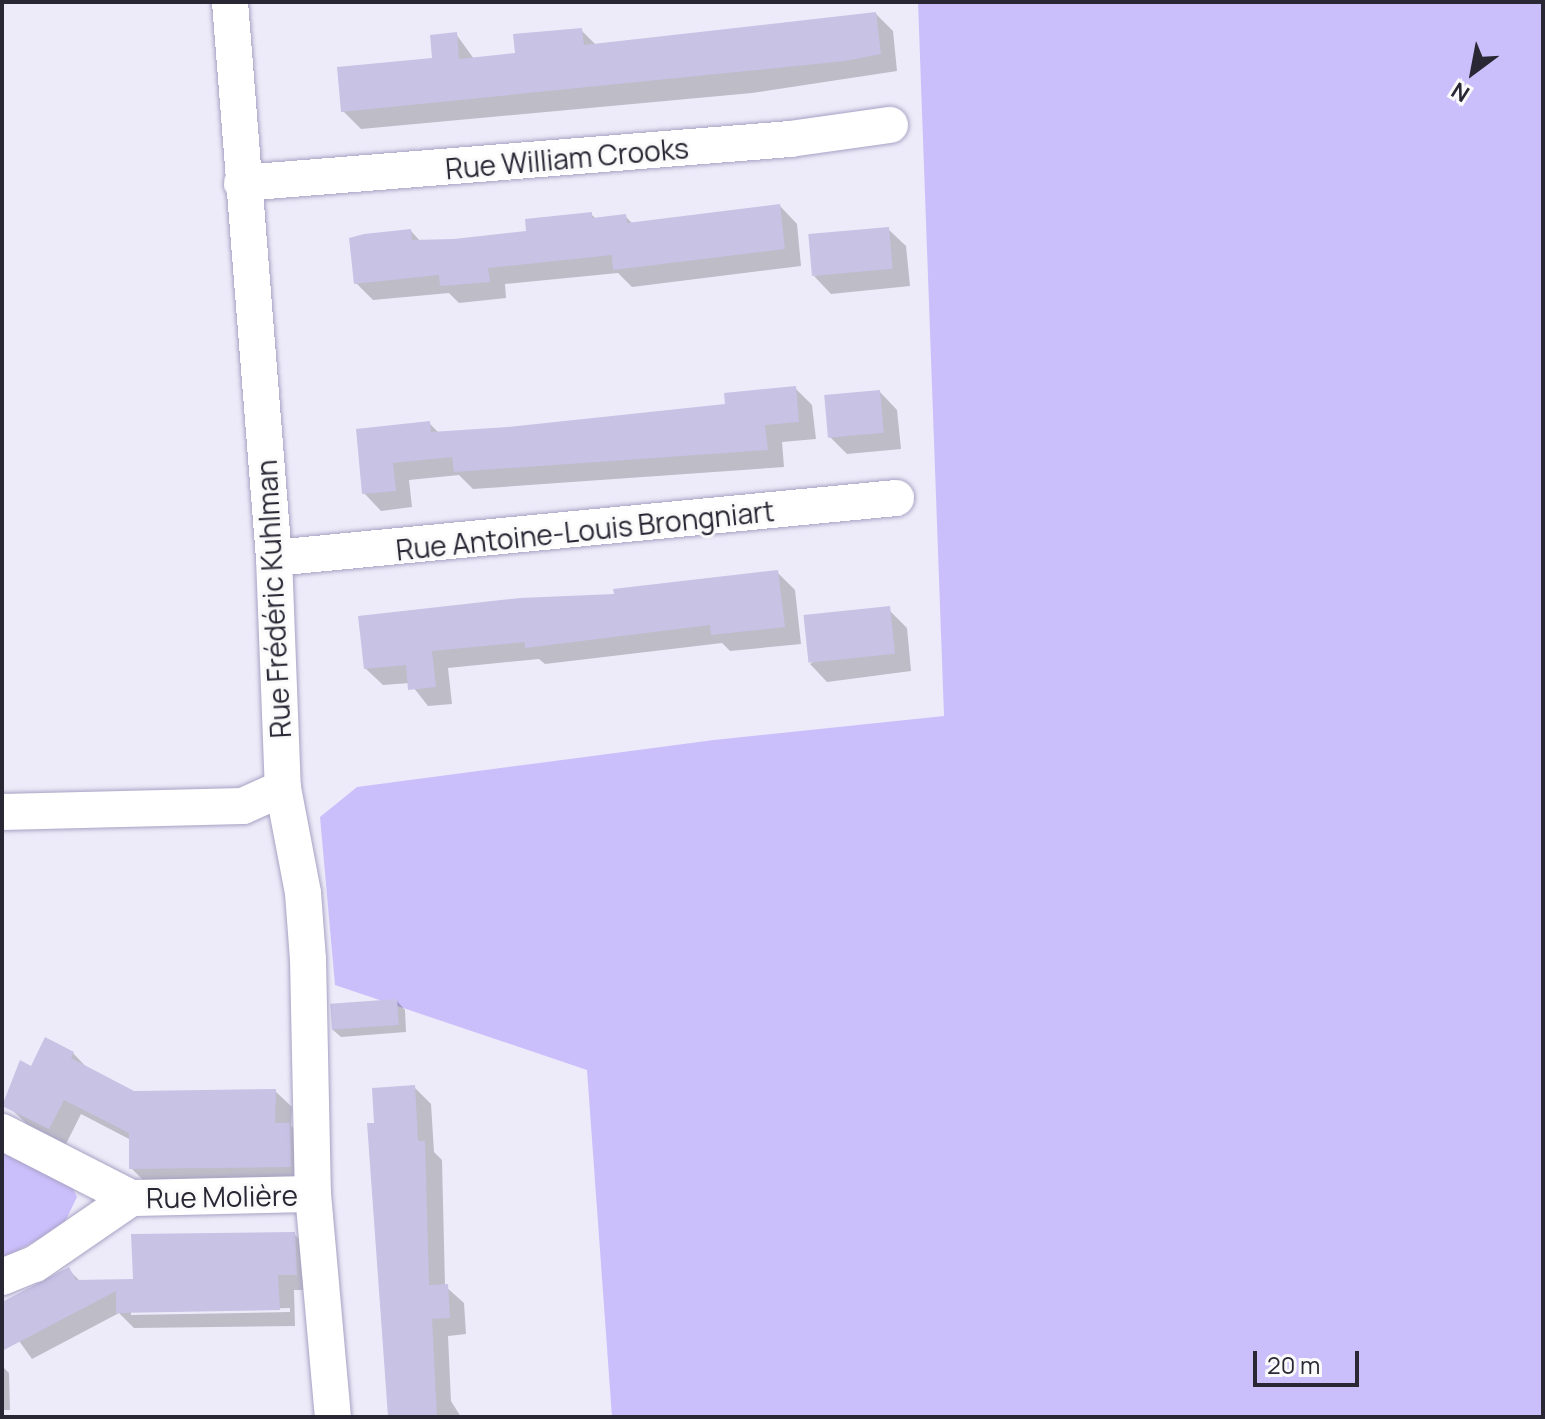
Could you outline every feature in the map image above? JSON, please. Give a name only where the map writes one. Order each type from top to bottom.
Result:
[{"type":"street","name":"Rue Frédéric Kuhlman","points":[[230,2],[274,558],[283,788],[303,893],[308,959],[313,1194],[333,1417]]},
{"type":"street","name":"Rue William Crooks","points":[[242,183],[790,139],[890,125]]},
{"type":"street","name":"Rue Antoine-Louis Brongniart","points":[[274,558],[896,498]]},
{"type":"street","points":[[2,812],[243,806],[283,788]]},
{"type":"street","name":"Rue Molière","points":[[2,1132],[131,1198],[313,1194]]},
{"type":"street","name":"Rue Molière","points":[[2,1277],[35,1264],[131,1198]]},
{"type":"shaded area","points":[[918,2],[1543,2],[1543,1417],[612,1417],[587,1070],[335,985],[320,817],[357,787],[714,740],[944,716]]},
{"type":"shaded area","points":[[2,1147],[67,1177],[77,1197],[63,1226],[2,1259]]},
{"type":"building","points":[[876,12],[881,54],[845,61],[341,112],[337,67],[432,58],[430,35],[457,32],[459,59],[515,53],[513,34],[582,28],[584,45]]},
{"type":"building","points":[[780,204],[785,249],[613,270],[612,255],[488,268],[490,282],[440,286],[439,275],[354,284],[349,238],[364,234],[411,229],[412,240],[454,239],[526,231],[525,219],[592,212],[592,218],[626,214],[627,223]]},
{"type":"building","points":[[889,227],[893,269],[812,276],[808,234]]},
{"type":"building","points":[[796,386],[799,422],[765,425],[768,450],[454,472],[452,457],[393,463],[396,491],[362,494],[356,429],[430,421],[431,432],[508,427],[725,404],[724,393]]},
{"type":"building","points":[[880,390],[884,433],[828,438],[824,395]]},
{"type":"building","points":[[778,570],[785,627],[711,635],[710,625],[525,648],[525,642],[432,651],[436,687],[408,690],[406,665],[364,669],[358,616],[520,598],[614,594],[613,589]]},
{"type":"building","points":[[890,606],[895,654],[808,663],[803,615]]},
{"type":"building","points":[[397,999],[399,1025],[332,1030],[330,1004]]},
{"type":"building","points":[[45,1037],[74,1052],[71,1058],[134,1091],[276,1089],[275,1123],[290,1123],[291,1167],[129,1169],[129,1133],[64,1100],[49,1129],[2,1106],[20,1060],[31,1066]]},
{"type":"building","points":[[415,1085],[418,1141],[425,1141],[429,1285],[448,1284],[450,1318],[432,1319],[437,1417],[388,1417],[367,1123],[374,1123],[372,1088]]},
{"type":"building","points":[[295,1232],[297,1275],[278,1275],[280,1310],[116,1313],[116,1291],[2,1351],[2,1302],[69,1267],[76,1280],[133,1279],[131,1234]]}]
